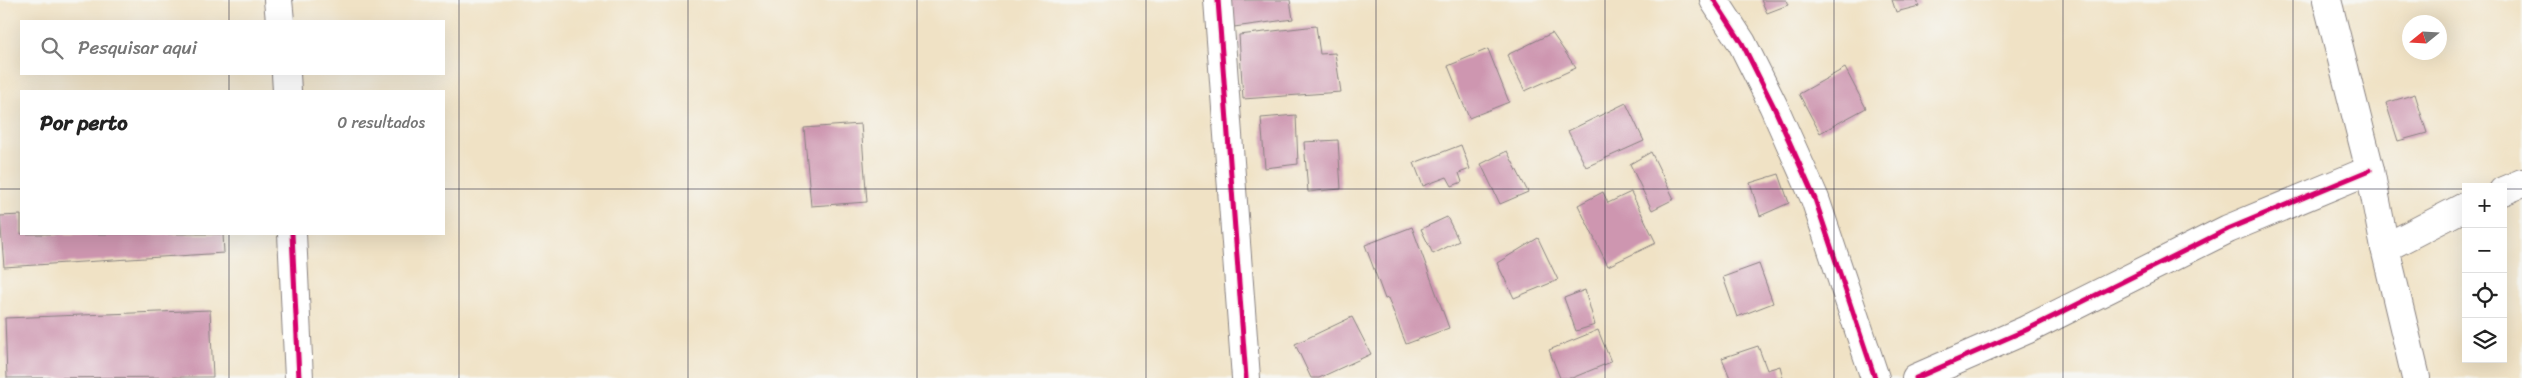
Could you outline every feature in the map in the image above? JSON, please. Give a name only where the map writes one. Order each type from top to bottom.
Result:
[{"type":"street","points":[[278,0],[280,20]]},
{"type":"street","points":[[1218,0],[1246,378]]},
{"type":"street","points":[[1714,0],[1742,43],[1770,98],[1815,199],[1875,378]]},
{"type":"street","points":[[2327,0],[2370,170],[2384,248],[2416,378]]},
{"type":"street","points":[[286,75],[287,90]]},
{"type":"street","points":[[1916,378],[2026,330],[2228,230],[2370,170]]},
{"type":"street","points":[[2507,189],[2522,183]]},
{"type":"street","points":[[2384,248],[2462,208]]},
{"type":"street","points":[[292,235],[299,378]]},
{"type":"building","points":[[1230,0],[1290,0],[1293,19],[1234,27]]},
{"type":"building","points":[[1761,0],[1786,0],[1788,5],[1767,13]]},
{"type":"building","points":[[1892,0],[1917,0],[1919,6],[1896,12]]},
{"type":"building","points":[[1316,26],[1320,54],[1335,53],[1341,92],[1243,99],[1239,35]]},
{"type":"building","points":[[1552,33],[1576,68],[1525,91],[1507,55]]},
{"type":"building","points":[[1488,49],[1509,102],[1469,118],[1448,66]]},
{"type":"building","points":[[1845,68],[1866,108],[1820,133],[1799,94]]},
{"type":"building","points":[[2415,94],[2427,133],[2398,141],[2386,103]]},
{"type":"building","points":[[1626,103],[1644,141],[1586,167],[1568,131]]},
{"type":"building","points":[[1296,115],[1298,164],[1265,168],[1261,118]]},
{"type":"building","points":[[861,124],[867,202],[811,206],[804,128]]},
{"type":"building","points":[[1338,140],[1341,189],[1308,192],[1304,142]]},
{"type":"building","points":[[1461,145],[1470,169],[1459,173],[1462,182],[1452,186],[1447,177],[1423,186],[1414,163]]},
{"type":"building","points":[[1507,151],[1528,192],[1500,204],[1481,164]]},
{"type":"building","points":[[1651,152],[1674,199],[1652,210],[1630,164]]},
{"type":"building","points":[[1779,174],[1789,203],[1760,216],[1750,183]]},
{"type":"building","points":[[1603,192],[1608,203],[1631,192],[1656,243],[1608,266],[1578,205]]},
{"type":"building","points":[[20,215],[20,235],[223,235],[224,253],[4,267],[0,216]]},
{"type":"building","points":[[1447,217],[1459,241],[1433,254],[1421,229]]},
{"type":"building","points":[[1412,227],[1449,328],[1406,344],[1388,298],[1385,299],[1365,245]]},
{"type":"building","points":[[1538,238],[1558,280],[1514,298],[1497,263]]},
{"type":"building","points":[[1759,264],[1773,303],[1737,317],[1723,277]]},
{"type":"building","points":[[1585,290],[1595,325],[1576,331],[1564,298]]},
{"type":"building","points":[[210,310],[213,377],[7,378],[5,318]]},
{"type":"building","points":[[1352,317],[1371,354],[1319,378],[1311,378],[1295,344]]},
{"type":"building","points":[[1598,330],[1611,362],[1572,378],[1560,378],[1549,350]]},
{"type":"building","points":[[1758,346],[1767,370],[1780,366],[1783,378],[1730,378],[1722,358]]},
{"type":"cycle path","points":[[1218,0],[1246,378]]},
{"type":"cycle path","points":[[1714,0],[1742,43],[1773,105],[1815,199],[1875,378]]},
{"type":"cycle path","points":[[1916,378],[2026,330],[2228,229],[2370,170]]},
{"type":"cycle path","points":[[292,235],[299,378]]}]
